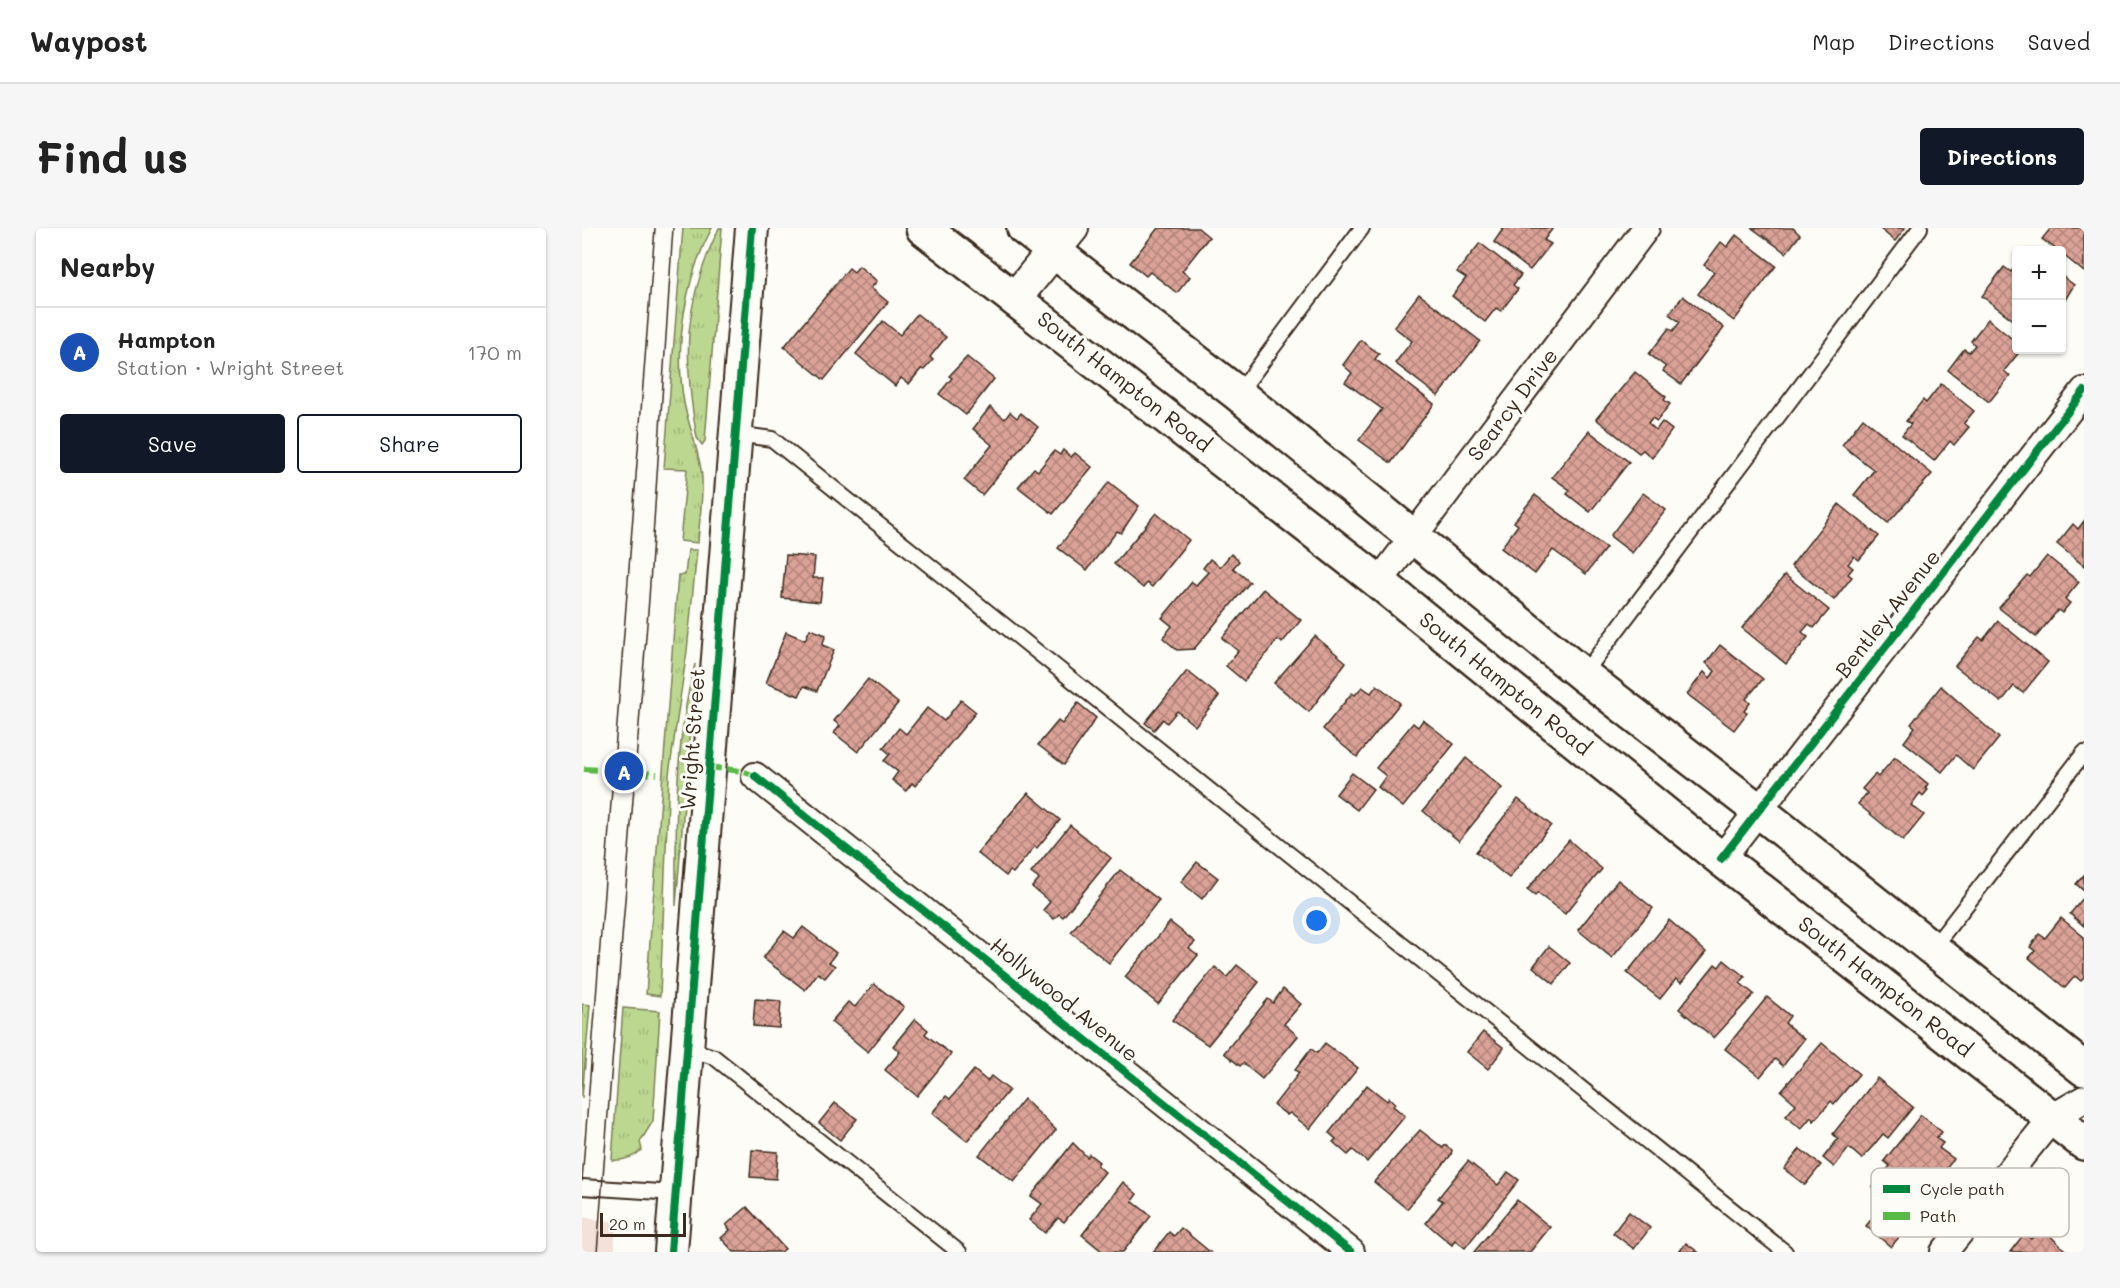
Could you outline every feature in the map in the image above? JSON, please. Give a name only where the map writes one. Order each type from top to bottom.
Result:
[{"type":"main road","name":"South Hampton Road","points":[[923,228],[1016,297],[1379,582],[1721,859],[2084,1143]]},
{"type":"main road","points":[[1024,228],[1063,240],[1238,394],[1582,675],[1758,810],[2084,1069]]},
{"type":"street","name":"Wright Street","points":[[671,1252],[752,228]]},
{"type":"street","name":"Searcy Drive","points":[[1379,582],[1646,228]]},
{"type":"street","points":[[1016,297],[1063,240]]},
{"type":"street","name":"Bentley Avenue","points":[[1721,859],[2084,391]]},
{"type":"street","name":"Hollywood Avenue","points":[[755,776],[1351,1252]]},
{"type":"street","points":[[2012,1168],[2053,1118],[2084,1099]]},
{"type":"street","points":[[1944,1252],[1956,1237]]},
{"type":"lane","points":[[1238,394],[1362,228]]},
{"type":"lane","points":[[1582,675],[1920,228]]},
{"type":"lane","points":[[734,434],[772,439],[1785,1252]]},
{"type":"lane","points":[[1932,949],[2084,753]]},
{"type":"lane","points":[[686,1048],[714,1057],[959,1252]]},
{"type":"lane","points":[[582,1187],[676,1193]]},
{"type":"shaded area","points":[[582,1217],[615,1222],[615,1252],[582,1252]]},
{"type":"green space","points":[[683,228],[712,228],[695,268],[681,336],[680,359],[684,403],[701,471],[702,495],[698,543],[680,541],[687,469],[664,468]]},
{"type":"green space","points":[[719,228],[722,228],[705,441],[702,445],[697,438],[692,409],[688,356],[689,331],[698,281]]},
{"type":"green space","points":[[688,550],[697,550],[687,651],[669,774],[660,996],[646,994],[678,575],[685,575]]},
{"type":"green space","points":[[695,664],[676,906],[676,815],[680,754],[688,694]]},
{"type":"green space","points":[[582,1004],[590,1005],[582,1098]]},
{"type":"green space","points":[[623,1008],[660,1011],[653,1121],[640,1142],[642,1150],[628,1158],[612,1160]]},
{"type":"building","points":[[1158,228],[1198,228],[1209,237],[1182,271],[1190,277],[1177,293],[1150,272],[1146,276],[1130,263]]},
{"type":"building","points":[[1501,228],[1553,228],[1544,240],[1551,244],[1530,270],[1494,242],[1503,229]]},
{"type":"building","points":[[1752,228],[1793,228],[1800,235],[1786,253]]},
{"type":"building","points":[[1879,228],[1905,228],[1895,241]]},
{"type":"building","points":[[2051,228],[2084,228],[2084,272],[2066,257],[2066,246],[2052,246],[2042,239]]},
{"type":"building","points":[[1736,235],[1776,266],[1734,321],[1698,294],[1714,272],[1704,265],[1721,242],[1727,247]]},
{"type":"building","points":[[1480,243],[1521,275],[1513,285],[1518,289],[1501,311],[1496,308],[1485,322],[1452,296],[1466,278],[1457,272]]},
{"type":"building","points":[[859,266],[877,281],[871,288],[888,302],[824,380],[784,347],[849,268],[854,272]]},
{"type":"building","points":[[2004,267],[2011,272],[2012,319],[1982,296]]},
{"type":"building","points":[[2066,279],[2074,285],[2066,298]]},
{"type":"building","points":[[1419,294],[1480,341],[1438,396],[1395,363],[1412,341],[1394,327]]},
{"type":"building","points":[[1683,296],[1724,328],[1681,384],[1663,371],[1666,367],[1649,354],[1669,328],[1673,331],[1680,322],[1669,314]]},
{"type":"building","points":[[917,314],[946,337],[930,357],[933,360],[924,370],[921,369],[909,384],[901,378],[895,386],[856,354],[883,321],[900,335]]},
{"type":"building","points":[[1988,319],[2012,339],[2012,354],[2018,354],[2004,371],[2010,376],[1989,402],[1948,370],[1964,349],[1969,352],[1975,345],[1971,341]]},
{"type":"building","points":[[1361,340],[1379,354],[1375,359],[1434,404],[1391,463],[1359,440],[1382,409],[1345,382],[1352,373],[1343,365]]},
{"type":"building","points":[[967,357],[994,379],[966,415],[939,394],[952,378],[949,376]]},
{"type":"building","points":[[1635,372],[1666,397],[1664,400],[1670,404],[1657,421],[1652,418],[1648,423],[1656,430],[1662,422],[1672,430],[1652,458],[1643,450],[1639,453],[1596,419]]},
{"type":"building","points":[[1941,384],[1974,411],[1964,423],[1969,427],[1954,445],[1950,441],[1934,461],[1902,435],[1911,424],[1906,421],[1923,400],[1926,403]]},
{"type":"building","points":[[990,407],[1005,419],[1010,412],[1017,418],[1021,413],[1038,427],[982,495],[964,480],[992,445],[973,429]]},
{"type":"building","points":[[1863,418],[1932,474],[1888,523],[1854,495],[1874,470],[1842,445]]},
{"type":"building","points":[[1589,431],[1629,462],[1590,512],[1567,494],[1570,490],[1552,477]]},
{"type":"building","points":[[1063,450],[1071,457],[1075,453],[1092,467],[1053,514],[1018,487],[1034,468],[1038,471],[1054,451],[1060,455]]},
{"type":"building","points":[[1109,482],[1139,506],[1121,533],[1117,531],[1087,570],[1058,548]]},
{"type":"building","points":[[1643,493],[1666,510],[1632,553],[1610,536]]},
{"type":"building","points":[[1535,495],[1606,548],[1586,574],[1553,550],[1535,574],[1501,548],[1518,525],[1514,522]]},
{"type":"building","points":[[1839,504],[1879,536],[1859,560],[1854,556],[1848,564],[1853,568],[1848,574],[1852,577],[1834,600],[1791,566]]},
{"type":"building","points":[[1156,513],[1189,540],[1152,587],[1147,583],[1143,588],[1114,564]]},
{"type":"building","points":[[2084,521],[2084,566],[2057,544],[2073,524],[2078,529]]},
{"type":"building","points":[[1231,554],[1239,561],[1233,568],[1250,582],[1194,649],[1177,650],[1163,638],[1172,626],[1162,618],[1192,582],[1196,585],[1208,572],[1203,568],[1210,559],[1220,567]]},
{"type":"building","points":[[786,555],[815,557],[813,578],[823,578],[820,602],[782,598]]},
{"type":"building","points":[[2047,556],[2079,582],[2065,599],[2070,603],[2062,613],[2058,610],[2036,637],[1999,608],[2027,575],[2030,577]]},
{"type":"building","points":[[1785,575],[1829,610],[1814,628],[1809,624],[1802,632],[1808,637],[1786,664],[1742,628]]},
{"type":"building","points":[[1263,589],[1301,620],[1282,643],[1278,639],[1244,681],[1226,666],[1238,651],[1222,638]]},
{"type":"building","points":[[1998,621],[2048,662],[2023,693],[2014,686],[2001,702],[1955,666],[1979,637],[1983,640]]},
{"type":"building","points":[[810,629],[826,635],[822,645],[834,650],[817,691],[804,686],[799,696],[766,683],[786,632],[805,640]]},
{"type":"building","points":[[1315,636],[1346,662],[1309,712],[1274,683]]},
{"type":"building","points":[[1720,645],[1763,679],[1746,699],[1750,703],[1744,711],[1747,713],[1734,730],[1687,694],[1704,672],[1710,678],[1715,671],[1706,663]]},
{"type":"building","points":[[1187,671],[1219,696],[1195,726],[1177,711],[1167,723],[1163,719],[1154,730],[1145,723]]},
{"type":"building","points":[[868,679],[898,703],[858,752],[834,733],[840,726],[834,721]]},
{"type":"building","points":[[1377,685],[1400,703],[1357,757],[1323,729],[1352,693],[1355,695],[1362,687],[1371,693]]},
{"type":"building","points":[[1941,686],[1999,738],[1973,770],[1956,755],[1942,772],[1904,742],[1915,727],[1911,724]]},
{"type":"building","points":[[961,700],[976,712],[915,786],[912,783],[906,791],[892,780],[898,772],[884,761],[890,754],[883,748],[899,728],[906,734],[927,708],[944,721]]},
{"type":"building","points":[[1078,703],[1096,718],[1064,765],[1038,745],[1058,721],[1062,724]]},
{"type":"building","points":[[1423,720],[1454,744],[1403,807],[1378,787],[1386,776],[1376,768],[1413,723],[1418,727]]},
{"type":"building","points":[[1895,757],[1928,784],[1925,788],[1928,790],[1923,796],[1920,793],[1911,805],[1924,815],[1903,841],[1858,804],[1867,793],[1862,789],[1875,774],[1878,777]]},
{"type":"building","points":[[1466,758],[1502,788],[1459,841],[1423,811]]},
{"type":"building","points":[[1352,773],[1373,789],[1357,810],[1336,794]]},
{"type":"building","points":[[1028,793],[1060,820],[1013,873],[1010,871],[1006,876],[977,853]]},
{"type":"building","points":[[1518,799],[1551,825],[1509,878],[1476,852]]},
{"type":"building","points":[[1070,825],[1111,858],[1063,917],[1059,914],[1054,919],[1043,910],[1050,902],[1032,887],[1039,879],[1031,873]]},
{"type":"building","points":[[1569,840],[1602,869],[1565,914],[1537,893],[1535,896],[1527,890]]},
{"type":"building","points":[[1197,862],[1218,878],[1202,899],[1181,882]]},
{"type":"building","points":[[1120,870],[1159,900],[1109,963],[1071,932]]},
{"type":"building","points":[[2084,875],[2084,891],[2076,884]]},
{"type":"building","points":[[1618,880],[1653,908],[1612,958],[1578,930]]},
{"type":"building","points":[[2084,897],[2084,926],[2070,914]]},
{"type":"building","points":[[2061,918],[2084,937],[2084,978],[2081,981],[2075,976],[2065,988],[2029,958],[2035,951],[2030,947],[2039,934],[2045,938]]},
{"type":"building","points":[[1669,920],[1706,952],[1681,983],[1676,979],[1660,999],[1627,973]]},
{"type":"building","points":[[1170,922],[1195,942],[1189,948],[1198,955],[1158,1004],[1125,977]]},
{"type":"building","points":[[803,927],[836,953],[829,962],[835,966],[825,978],[818,973],[805,990],[763,958],[784,931],[794,938]]},
{"type":"building","points":[[1549,946],[1570,963],[1554,984],[1533,967]]},
{"type":"building","points":[[1724,960],[1745,977],[1740,983],[1754,994],[1714,1038],[1679,1009],[1715,964],[1719,967]]},
{"type":"building","points":[[1237,965],[1259,982],[1208,1045],[1172,1020],[1215,967],[1227,977]]},
{"type":"building","points":[[874,984],[904,1007],[868,1052],[831,1022],[848,1002],[855,1007]]},
{"type":"building","points":[[1283,989],[1301,1004],[1284,1024],[1298,1036],[1262,1079],[1243,1063],[1240,1066],[1224,1053],[1268,999],[1273,1003]]},
{"type":"building","points":[[1767,997],[1790,1016],[1785,1023],[1804,1039],[1783,1066],[1775,1059],[1760,1077],[1725,1049]]},
{"type":"building","points":[[755,999],[781,1001],[779,1028],[753,1026]]},
{"type":"building","points":[[915,1019],[928,1030],[925,1034],[951,1054],[917,1096],[885,1070],[900,1052],[893,1046]]},
{"type":"building","points":[[1483,1032],[1504,1048],[1488,1069],[1467,1052]]},
{"type":"building","points":[[1325,1043],[1358,1068],[1310,1129],[1290,1113],[1287,1115],[1274,1105],[1299,1073],[1295,1070],[1311,1049],[1317,1053]]},
{"type":"building","points":[[1822,1043],[1859,1074],[1834,1104],[1831,1101],[1814,1121],[1811,1117],[1801,1129],[1786,1116],[1796,1104],[1781,1091]]},
{"type":"building","points":[[974,1070],[987,1081],[991,1076],[1009,1090],[967,1141],[932,1113],[946,1096],[950,1099]]},
{"type":"building","points":[[1877,1078],[1913,1107],[1888,1138],[1883,1134],[1862,1159],[1849,1148],[1834,1167],[1823,1158],[1838,1139],[1833,1134]]},
{"type":"building","points":[[1367,1085],[1387,1101],[1389,1098],[1395,1103],[1393,1106],[1405,1116],[1367,1162],[1353,1150],[1348,1155],[1333,1142],[1336,1139],[1329,1133]]},
{"type":"building","points":[[1024,1099],[1056,1130],[1014,1182],[979,1155]]},
{"type":"building","points":[[835,1103],[857,1119],[840,1140],[819,1123]]},
{"type":"building","points":[[1921,1115],[1942,1132],[1936,1138],[1943,1143],[1939,1148],[1954,1159],[1947,1168],[1888,1168],[1890,1166],[1884,1161]]},
{"type":"building","points":[[1420,1130],[1443,1148],[1445,1145],[1452,1150],[1451,1155],[1407,1209],[1374,1182]]},
{"type":"building","points":[[1073,1143],[1087,1157],[1089,1154],[1099,1162],[1097,1165],[1105,1172],[1064,1222],[1058,1218],[1045,1233],[1029,1220],[1042,1204],[1031,1196]]},
{"type":"building","points":[[1800,1149],[1821,1165],[1805,1185],[1784,1169]]},
{"type":"building","points":[[752,1150],[778,1152],[776,1179],[750,1177]]},
{"type":"building","points":[[1468,1161],[1498,1185],[1508,1172],[1519,1180],[1465,1248],[1455,1240],[1452,1245],[1426,1223],[1443,1201],[1438,1198]]},
{"type":"building","points":[[1123,1182],[1137,1194],[1132,1201],[1151,1216],[1123,1252],[1103,1252],[1082,1235]]},
{"type":"building","points":[[1517,1200],[1550,1227],[1530,1252],[1474,1252]]},
{"type":"building","points":[[747,1207],[785,1249],[781,1252],[734,1252],[721,1238],[730,1230],[726,1225]]},
{"type":"building","points":[[1629,1212],[1650,1228],[1634,1249],[1613,1233]]},
{"type":"building","points":[[1871,1220],[1871,1230],[1866,1226]]},
{"type":"building","points":[[1181,1228],[1210,1252],[1153,1252],[1169,1232],[1174,1236]]},
{"type":"building","points":[[1879,1237],[1899,1237],[1891,1247]]},
{"type":"building","points":[[2022,1237],[2031,1239],[2033,1237],[2051,1237],[2067,1252],[2010,1252]]},
{"type":"building","points":[[1686,1243],[1698,1252],[1679,1252]]},
{"type":"tram line","points":[[582,1181],[655,228]]},
{"type":"tram line","points":[[597,1252],[649,599],[673,228]]},
{"type":"marked path","points":[[709,767],[742,771],[755,776]]},
{"type":"marked path","points":[[584,769],[657,774]]},
{"type":"cycle path","points":[[671,1252],[752,228]]},
{"type":"cycle path","points":[[1721,859],[2084,391]]},
{"type":"cycle path","points":[[755,776],[1351,1252]]},
{"type":"place","name":"Hampton","points":[[624,771]]}]
